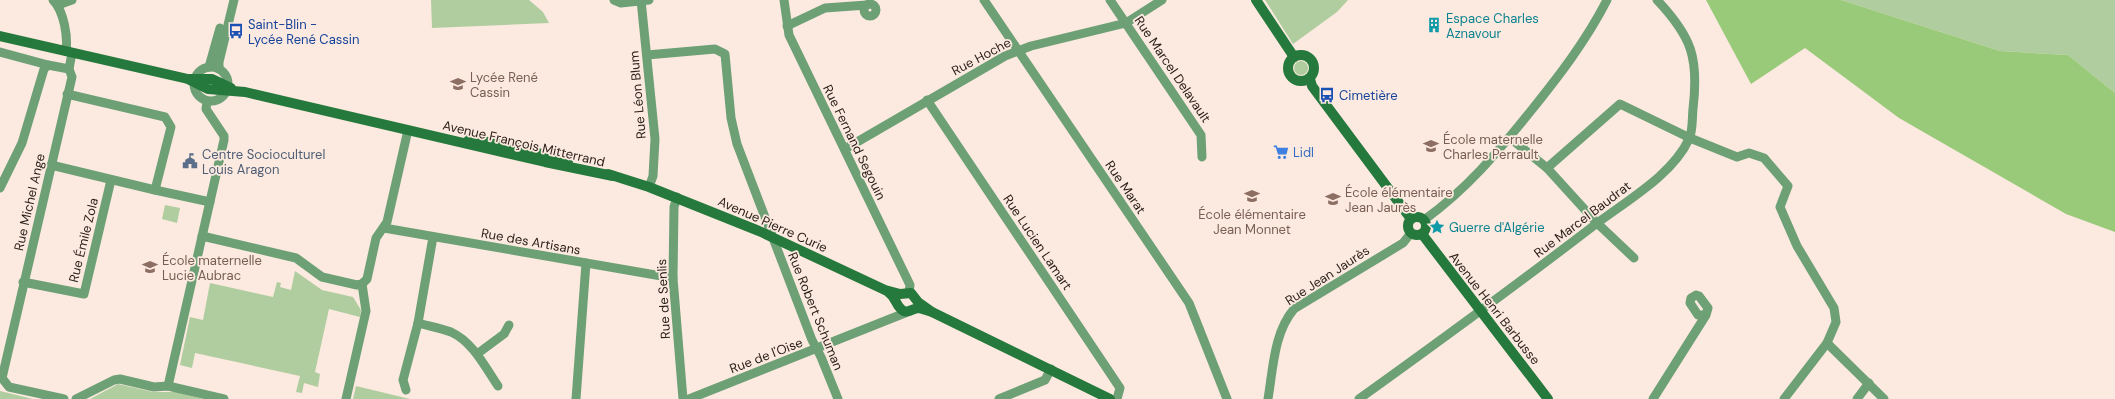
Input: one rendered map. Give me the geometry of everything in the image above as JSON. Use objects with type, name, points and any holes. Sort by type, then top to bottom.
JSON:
[{"type":"main road","points":[[1256,0],[1294,57]]},
{"type":"main road","points":[[0,36],[69,52]]},
{"type":"main road","name":"Avenue François Mitterrand","points":[[69,52],[192,80],[208,89],[230,89],[430,134],[545,162],[613,176],[649,187]]},
{"type":"main road","points":[[1305,55],[1312,60],[1314,71],[1310,79],[1297,81],[1290,76],[1289,64],[1294,57],[1305,55]]},
{"type":"main road","points":[[1310,79],[1317,92],[1411,219]]},
{"type":"main road","name":"Avenue Pierre Curie","points":[[649,187],[771,236],[907,302],[932,312],[1051,369],[1110,399]]},
{"type":"main road","points":[[1416,217],[1424,220],[1426,229],[1422,234],[1416,235],[1411,233],[1408,228],[1411,219],[1416,217]]},
{"type":"main road","name":"Avenue Henri Barbusse","points":[[1422,234],[1548,399]]},
{"type":"street","points":[[56,2],[72,0]]},
{"type":"street","points":[[209,67],[228,0]]},
{"type":"street","points":[[219,69],[219,62],[234,0]]},
{"type":"street","points":[[614,0],[621,3],[644,0]]},
{"type":"street","name":"Rue Léon Blum","points":[[644,0],[647,55],[655,139],[653,176],[649,187]]},
{"type":"street","name":"Rue Fernand Segouin","points":[[784,0],[786,26],[789,35],[910,285],[907,302]]},
{"type":"street","name":"Rue Marat","points":[[984,0],[1189,303],[1227,399]]},
{"type":"street","name":"Rue Marcel Delavault","points":[[1110,0],[1202,135],[1202,157]]},
{"type":"street","name":"Rue Hoche","points":[[845,149],[928,100],[1018,50],[1126,23],[1162,0]]},
{"type":"street","points":[[1424,220],[1474,180],[1510,138],[1567,67],[1592,30],[1607,0]]},
{"type":"street","points":[[1657,0],[1680,27],[1687,38],[1693,57],[1696,78],[1690,138]]},
{"type":"street","name":"Rue Michel Ange","points":[[56,2],[66,36],[69,52],[68,69],[72,78],[67,94],[2,378],[9,387],[64,399]]},
{"type":"street","points":[[786,26],[825,8],[867,5]]},
{"type":"street","name":"Rue Robert Schuman","points":[[647,55],[715,49],[725,54],[731,118],[737,144],[771,236],[838,399]]},
{"type":"street","points":[[0,52],[68,69]]},
{"type":"street","points":[[0,188],[22,143],[44,69],[48,65]]},
{"type":"street","points":[[209,67],[219,69],[225,75],[230,89],[220,99],[207,102],[197,94],[192,80],[200,70],[209,67]]},
{"type":"street","points":[[67,94],[165,117],[171,127],[155,190]]},
{"type":"street","name":"Rue Lucien Lamart","points":[[928,100],[1120,388],[1117,399]]},
{"type":"street","points":[[168,386],[224,140],[224,136],[206,109],[207,102]]},
{"type":"street","points":[[1547,168],[1620,104],[1690,138],[1737,157],[1749,153],[1764,158],[1788,186],[1780,207],[1797,246],[1834,308],[1836,322],[1827,343],[1784,399]]},
{"type":"street","points":[[202,236],[296,258],[322,277],[357,285],[362,284],[366,279],[376,238],[387,222],[408,130]]},
{"type":"street","points":[[1510,138],[1547,168],[1597,223],[1634,258]]},
{"type":"street","name":"Rue Marcel Baudrat","points":[[1359,399],[1481,312],[1665,172],[1690,138]]},
{"type":"street","points":[[51,165],[210,202]]},
{"type":"street","name":"Rue Émile Zola","points":[[24,282],[84,294],[112,180]]},
{"type":"street","name":"Rue de Senlis","points":[[677,197],[674,207],[673,278],[683,399]]},
{"type":"street","name":"Rue des Artisans","points":[[384,228],[673,278]]},
{"type":"street","name":"Rue Jean Jaurès","points":[[1268,399],[1280,335],[1286,318],[1294,309],[1403,243],[1411,233]]},
{"type":"street","points":[[406,390],[403,380],[404,374],[418,323],[433,237]]},
{"type":"street","points":[[576,399],[586,263]]},
{"type":"street","points":[[346,399],[366,311],[362,284]]},
{"type":"street","name":"Rue de l'Oise","points":[[689,399],[897,316],[907,302]]},
{"type":"street","points":[[1653,399],[1706,315]]},
{"type":"street","points":[[418,323],[452,333],[461,338],[476,354],[498,386]]},
{"type":"street","points":[[476,354],[504,334],[509,326]]},
{"type":"street","points":[[1827,343],[1884,399]]},
{"type":"street","points":[[999,399],[1045,380],[1051,369]]},
{"type":"street","points":[[76,399],[114,380],[120,379],[154,387],[168,386],[224,399]]},
{"type":"street","points":[[1857,399],[1869,383]]},
{"type":"green space","points":[[431,0],[529,0],[543,12],[549,23],[432,28]]},
{"type":"green space","points":[[1265,0],[1348,0],[1337,12],[1293,44]]},
{"type":"green space","points":[[1706,0],[1841,0],[2000,51],[2068,55],[2115,93],[2115,232],[2066,214],[1899,118],[1805,48],[1751,84]]},
{"type":"green space","points":[[1841,0],[2115,0],[2115,93],[2068,55],[2000,51]]},
{"type":"green space","points":[[1298,61],[1304,61],[1308,65],[1308,71],[1304,75],[1298,75],[1294,71],[1294,65]]},
{"type":"green space","points":[[165,205],[180,208],[177,223],[162,219]]},
{"type":"green space","points":[[295,271],[322,290],[353,297],[361,310],[360,317],[329,309],[315,372],[320,374],[318,387],[304,383],[302,393],[296,392],[300,376],[195,353],[192,368],[180,365],[190,317],[203,320],[210,283],[273,297],[277,282],[281,283],[280,287],[291,290]]},
{"type":"green space","points":[[118,384],[153,392],[176,392],[203,399],[90,399]]},
{"type":"green space","points":[[356,386],[410,399],[353,399]]},
{"type":"green space","points":[[0,391],[33,399],[0,399]]},
{"type":"place","name":"Espace Charles Aznavour","points":[[1434,25]]},
{"type":"place","name":"Saint-Blin - Lycée René Cassin","points":[[236,31]]},
{"type":"place","name":"Lycée René Cassin","points":[[458,84]]},
{"type":"place","name":"Cimetière","points":[[1327,95]]},
{"type":"place","name":"École maternelle Charles Perrault","points":[[1431,146]]},
{"type":"place","name":"Lidl","points":[[1281,152]]},
{"type":"place","name":"Centre Socioculturel Louis Aragon","points":[[190,161]]},
{"type":"place","name":"École élémentaire Jean Monnet","points":[[1252,196]]},
{"type":"place","name":"École élémentaire Jean Jaurès","points":[[1333,199]]},
{"type":"place","name":"Guerre d'Algérie","points":[[1437,227]]},
{"type":"place","name":"École maternelle Lucie Aubrac","points":[[150,267]]}]
